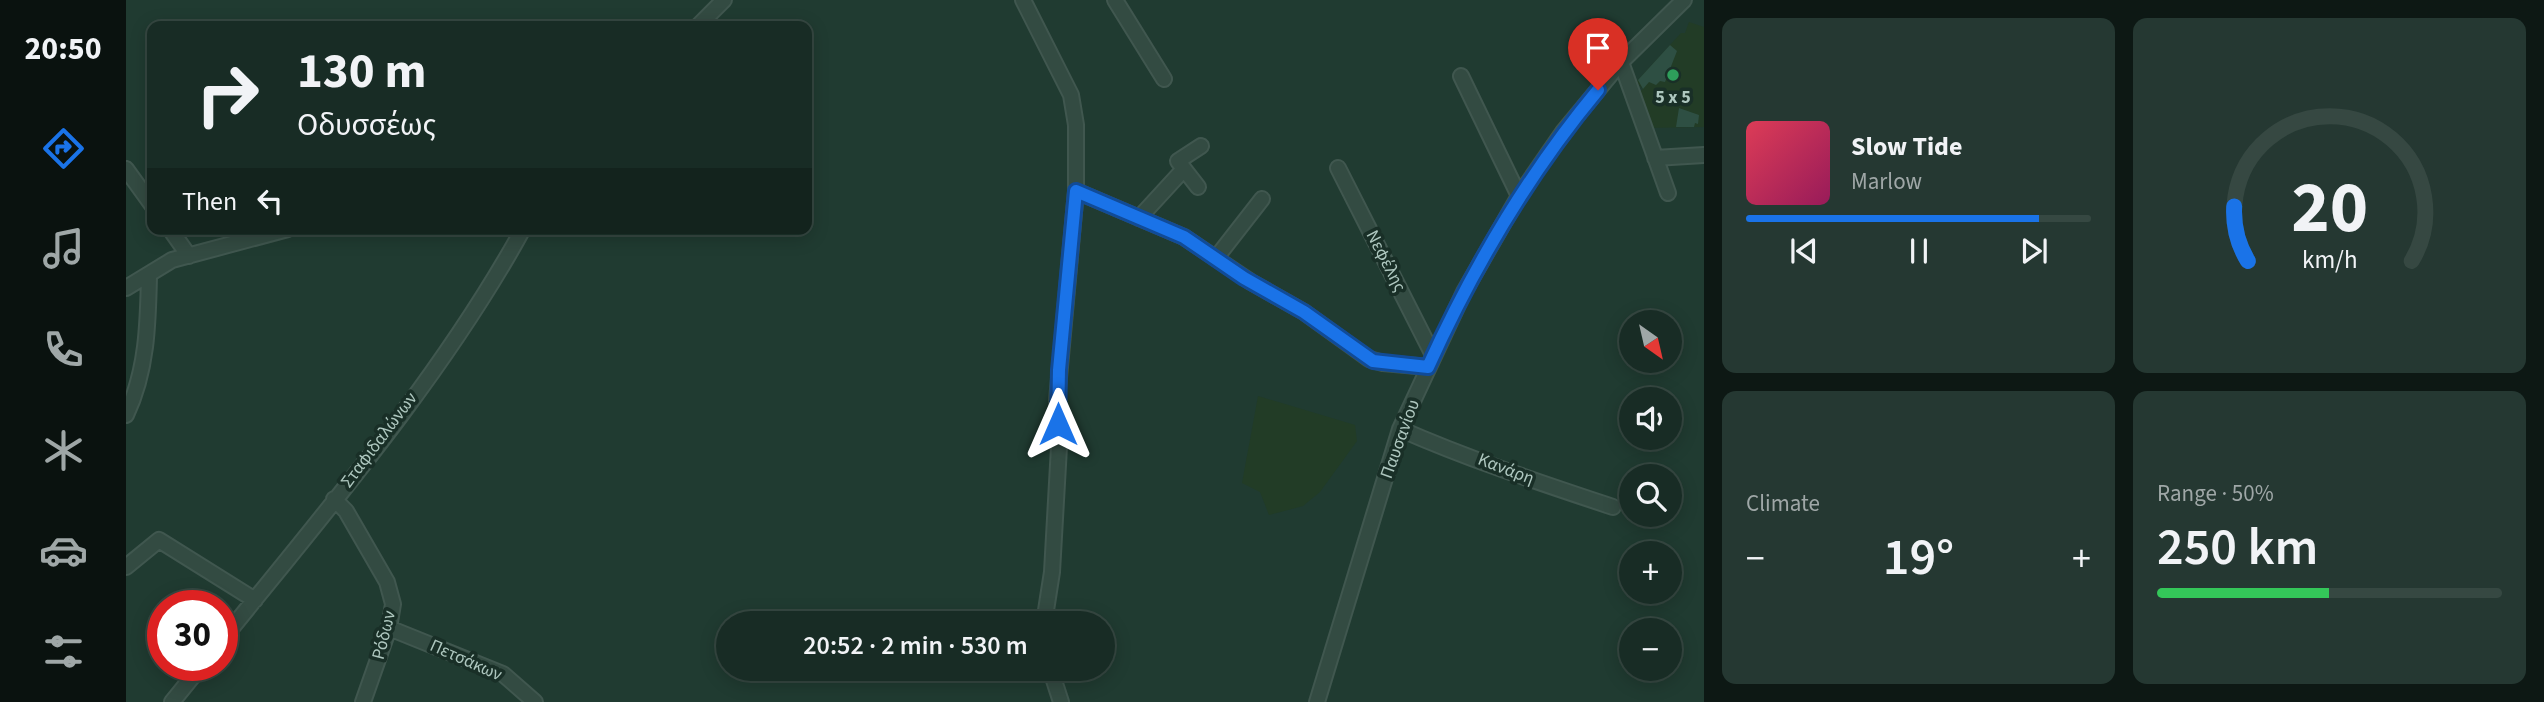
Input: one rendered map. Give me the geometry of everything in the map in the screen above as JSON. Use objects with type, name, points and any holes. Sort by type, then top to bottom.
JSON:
[{"type":"street","points":[[703,21],[724,0]]},
{"type":"street","points":[[1023,0],[1073,102],[1076,125],[1076,191],[1059,370],[1052,572],[1046,611]]},
{"type":"street","points":[[1115,0],[1164,79]]},
{"type":"street","name":"Παυσανίου","points":[[1317,702],[1400,429],[1464,292],[1519,196],[1563,132],[1621,62],[1684,0]]},
{"type":"street","points":[[1621,62],[1668,193]]},
{"type":"street","points":[[1461,76],[1519,196]]},
{"type":"street","points":[[1198,187],[1178,160],[1201,146]]},
{"type":"street","points":[[1655,158],[1704,155]]},
{"type":"street","name":"Νεφέλης","points":[[1338,168],[1430,361]]},
{"type":"street","points":[[126,169],[147,198]]},
{"type":"street","points":[[1139,218],[1184,169]]},
{"type":"street","points":[[1076,191],[1184,237],[1304,312],[1373,361],[1430,361]]},
{"type":"street","points":[[1216,258],[1262,199]]},
{"type":"street","points":[[174,235],[189,256]]},
{"type":"street","points":[[126,288],[161,266],[266,235]]},
{"type":"street","name":"Σταφιδαλώνων","points":[[238,621],[334,499],[452,341],[499,274],[520,235]]},
{"type":"street","points":[[126,415],[148,328],[149,276]]},
{"type":"street","name":"Κανάρη","points":[[1400,429],[1426,443],[1466,453],[1613,507]]},
{"type":"street","name":"Ρόδων","points":[[334,499],[346,511],[387,582],[393,604],[389,628],[363,702]]},
{"type":"street","points":[[126,566],[159,540],[255,600]]},
{"type":"street","name":"Πετσάκων","points":[[389,628],[503,674],[535,702]]},
{"type":"street","points":[[172,702],[189,681]]},
{"type":"street","points":[[1054,681],[1061,702]]},
{"type":"green space","name":"5 x 5","points":[[1689,22],[1704,27],[1704,127],[1647,128],[1635,96],[1643,89],[1636,82],[1681,33],[1685,33]]},
{"type":"green space","points":[[1258,396],[1355,425],[1357,441],[1320,492],[1303,506],[1269,515],[1260,492],[1242,483]]},
{"type":"building","points":[[1670,45],[1677,51],[1665,82],[1660,81],[1656,85],[1649,82],[1643,89],[1638,80]]},
{"type":"building","points":[[1679,108],[1699,115],[1698,124],[1695,123],[1694,127],[1676,127]]},
{"type":"place","name":"5 x 5","points":[[1673,75]]},
{"type":"route","points":[[1058,424],[1059,370],[1076,191],[1184,237],[1244,278],[1304,312],[1334,336],[1373,361],[1428,367],[1464,292],[1519,196],[1563,132],[1598,90]]}]
